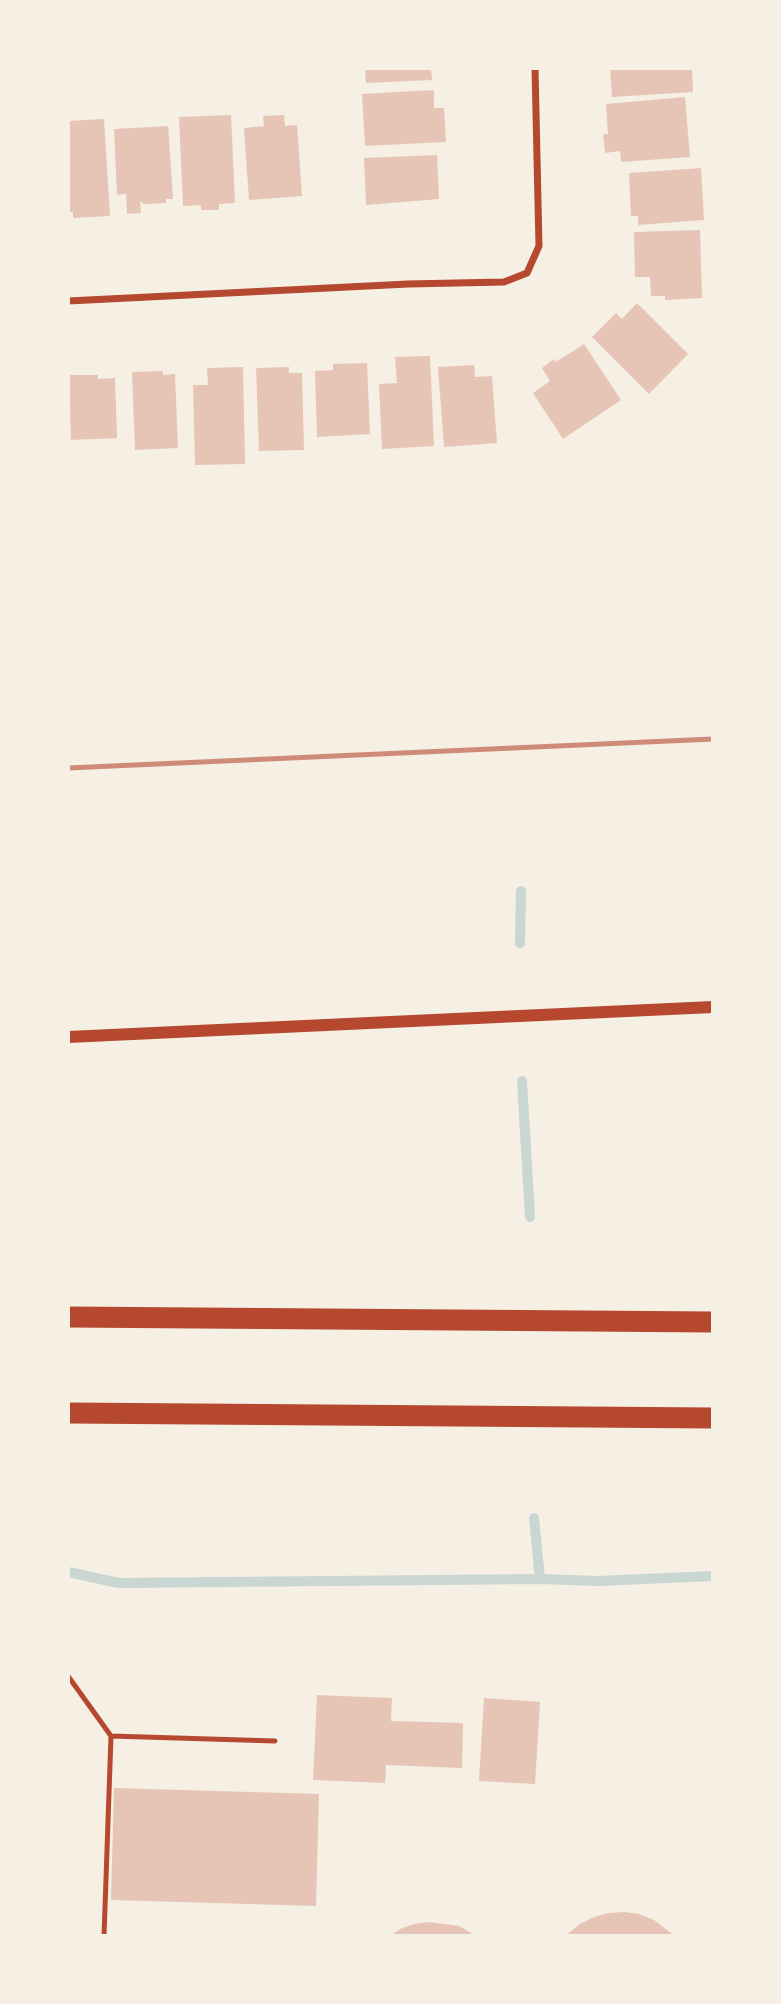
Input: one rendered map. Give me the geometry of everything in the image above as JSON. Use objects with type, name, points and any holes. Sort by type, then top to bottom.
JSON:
[{"type":"highway","points":[[68,1317],[713,1322]]},
{"type":"highway","points":[[68,1413],[713,1418]]},
{"type":"street","points":[[68,301],[408,284],[504,282],[527,273],[539,246],[535,68]]},
{"type":"street","points":[[68,1037],[713,1007]]},
{"type":"lane","points":[[68,1676],[111,1736],[104,1936]]},
{"type":"lane","points":[[111,1736],[275,1741]]},
{"type":"building","points":[[365,68],[431,68],[432,80],[366,83]]},
{"type":"building","points":[[610,68],[692,68],[693,92],[612,97]]},
{"type":"building","points":[[434,90],[434,108],[444,108],[446,142],[365,146],[362,94]]},
{"type":"building","points":[[685,97],[690,157],[621,162],[620,151],[605,153],[603,134],[608,134],[606,104]]},
{"type":"building","points":[[231,115],[235,203],[219,204],[219,210],[201,210],[201,205],[183,206],[179,117]]},
{"type":"building","points":[[284,115],[285,126],[297,125],[302,196],[249,200],[244,128],[264,126],[263,116]]},
{"type":"building","points":[[104,119],[110,216],[73,218],[73,212],[68,212],[68,121]]},
{"type":"building","points":[[168,126],[173,199],[166,199],[166,203],[144,204],[140,201],[141,213],[127,214],[126,194],[117,195],[114,129]]},
{"type":"building","points":[[437,155],[439,199],[366,205],[364,158]]},
{"type":"building","points":[[701,168],[704,220],[638,225],[638,216],[631,216],[629,173]]},
{"type":"building","points":[[700,230],[702,298],[665,300],[665,296],[651,296],[650,277],[635,277],[634,232]]},
{"type":"building","points":[[637,303],[688,354],[649,394],[592,337],[616,313],[622,319]]},
{"type":"building","points":[[584,344],[621,400],[563,439],[533,393],[550,381],[542,368]]},
{"type":"building","points":[[430,356],[434,446],[382,449],[379,384],[397,383],[395,357]]},
{"type":"building","points":[[367,363],[370,434],[317,437],[315,371],[333,370],[333,364]]},
{"type":"building","points":[[474,365],[475,377],[492,376],[497,443],[444,447],[438,367]]},
{"type":"building","points":[[243,367],[245,464],[195,465],[193,385],[208,385],[207,368]]},
{"type":"building","points":[[289,367],[289,373],[302,373],[304,450],[259,451],[256,368]]},
{"type":"building","points":[[163,371],[163,375],[175,374],[178,448],[135,450],[132,372]]},
{"type":"building","points":[[69,375],[98,375],[98,379],[115,378],[117,438],[71,440]]},
{"type":"building","points":[[317,1695],[392,1698],[391,1721],[463,1723],[462,1768],[386,1765],[385,1783],[313,1780]]},
{"type":"building","points":[[484,1698],[540,1702],[535,1784],[479,1781]]},
{"type":"building","points":[[114,1788],[319,1794],[316,1906],[111,1900]]},
{"type":"building","points":[[624,1912],[654,1920],[675,1936],[565,1936],[594,1917]]},
{"type":"building","points":[[429,1922],[459,1926],[476,1936],[390,1936],[400,1929]]},
{"type":"waterway","points":[[520,943],[521,891]]},
{"type":"waterway","points":[[522,1081],[530,1217]]},
{"type":"waterway","points":[[534,1518],[540,1579]]},
{"type":"waterway","points":[[68,1572],[119,1583],[540,1579],[598,1581],[713,1576]]},
{"type":"railway","points":[[68,768],[713,739]]}]
